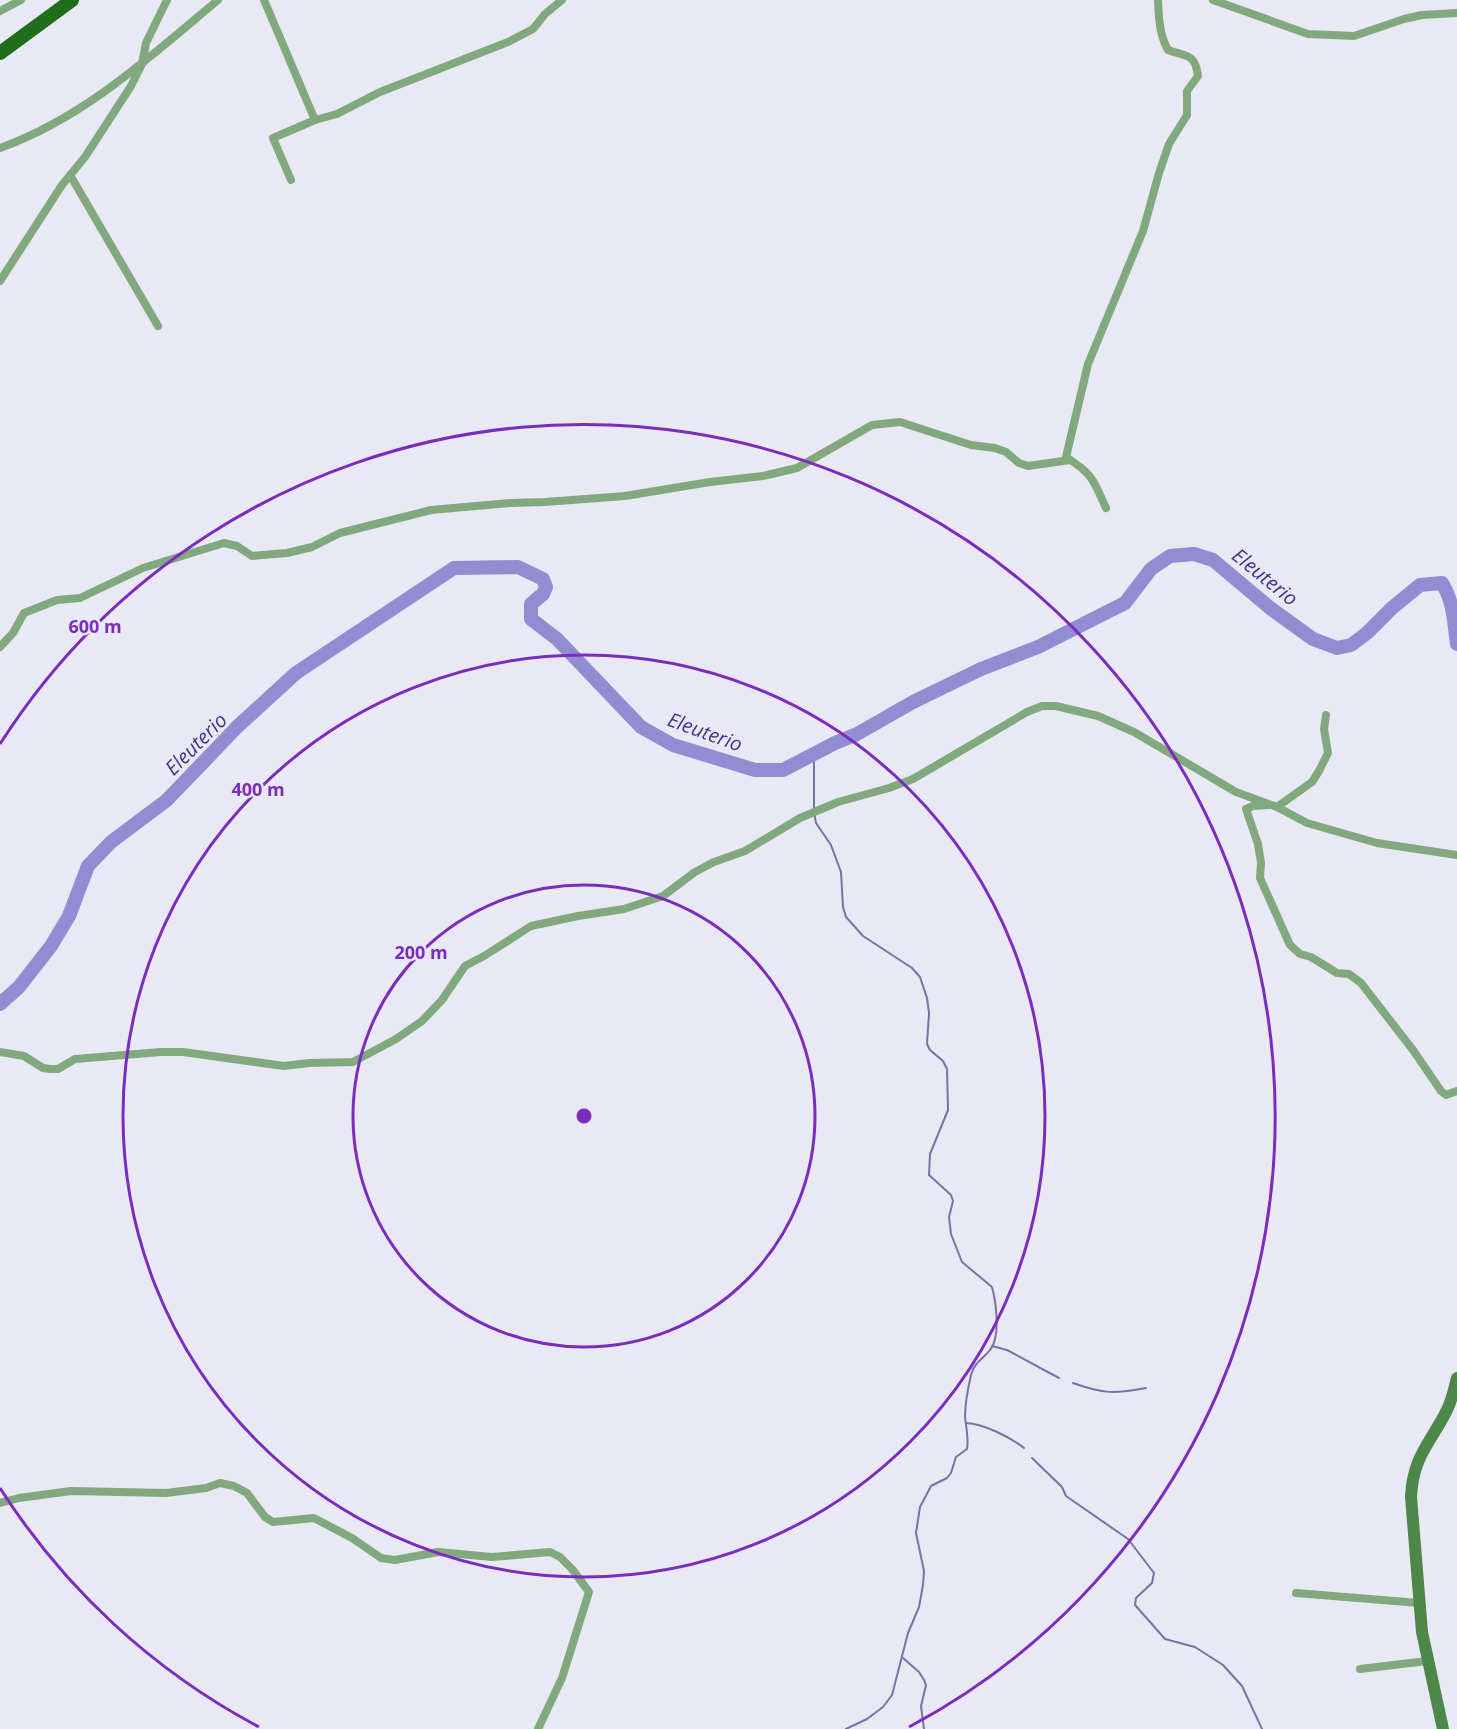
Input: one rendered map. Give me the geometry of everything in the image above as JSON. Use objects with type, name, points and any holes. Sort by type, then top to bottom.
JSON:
[{"type":"main road","points":[[0,53],[72,0]]},
{"type":"street","points":[[0,11],[21,0]]},
{"type":"street","points":[[0,281],[40,218],[85,157],[131,86],[142,64],[146,43],[166,0]]},
{"type":"street","points":[[0,148],[72,114],[142,64],[218,0]]},
{"type":"street","points":[[264,0],[315,120]]},
{"type":"street","points":[[291,180],[273,138],[315,120],[337,114],[380,92],[508,42],[533,29],[544,14],[562,0]]},
{"type":"street","points":[[1106,508],[1097,485],[1089,474],[1066,457],[1088,364],[1143,231],[1169,144],[1188,115],[1187,91],[1198,76],[1196,63],[1191,57],[1168,50],[1164,43],[1159,26],[1158,0]]},
{"type":"street","points":[[1213,0],[1308,34],[1354,36],[1404,19],[1422,15],[1457,13]]},
{"type":"street","points":[[70,175],[158,326]]},
{"type":"street","points":[[0,647],[13,633],[24,613],[57,600],[80,598],[143,568],[224,543],[237,546],[252,556],[287,553],[312,547],[340,533],[431,510],[625,496],[763,476],[797,468],[872,425],[900,422],[971,445],[995,448],[1028,466],[1070,460]]},
{"type":"street","points":[[0,1052],[24,1056],[50,1070],[58,1069],[75,1059],[161,1052],[183,1052],[284,1066],[353,1062],[396,1039],[422,1021],[442,1000],[465,966],[531,926],[624,909],[663,896],[695,872],[714,862],[745,851],[800,818],[838,802],[889,788],[913,778],[1027,712],[1042,706],[1056,706],[1098,716],[1134,732],[1236,792],[1274,806],[1307,823],[1377,843],[1457,855]]},
{"type":"street","points":[[1326,715],[1324,729],[1328,753],[1312,782],[1274,806],[1253,806],[1246,809],[1258,844],[1261,863],[1260,878],[1290,945],[1300,954],[1311,957],[1337,973],[1349,974],[1361,983],[1442,1091],[1446,1095],[1457,1091]]},
{"type":"street","points":[[1443,1729],[1427,1661],[1419,1603],[1410,1497],[1412,1478],[1418,1458],[1448,1409],[1457,1378]]},
{"type":"street","points":[[0,1503],[71,1491],[166,1492],[206,1488],[220,1483],[234,1486],[247,1493],[265,1517],[273,1522],[314,1518],[352,1538],[381,1558],[395,1560],[438,1552],[492,1557],[550,1552],[560,1557],[590,1592],[562,1678],[538,1729]]},
{"type":"street","points":[[1296,1593],[1419,1603]]},
{"type":"street","points":[[1360,1669],[1427,1661]]},
{"type":"waterway","name":"Eleuterio","points":[[0,1004],[19,987],[51,946],[69,916],[88,866],[111,842],[167,800],[237,727],[296,673],[454,568],[518,567],[543,579],[546,587],[543,594],[531,604],[531,619],[557,639],[641,727],[673,745],[755,770],[783,770],[857,734],[913,702],[981,669],[1038,647],[1125,603],[1151,569],[1170,556],[1194,554],[1213,560],[1270,608],[1313,639],[1337,648],[1351,645],[1367,633],[1420,585],[1442,583],[1451,605],[1457,644]]},
{"type":"waterway","points":[[814,754],[814,808]]},
{"type":"waterway","points":[[814,813],[816,823],[831,845],[841,872],[843,907],[846,917],[863,936],[912,968],[920,977],[929,1013],[927,1044],[930,1050],[943,1061],[947,1069],[948,1110],[930,1154],[929,1175],[951,1195],[953,1201],[949,1217],[951,1234],[962,1262],[992,1287],[997,1319],[996,1337],[993,1344],[976,1364],[971,1375],[965,1412],[967,1449],[956,1457],[947,1478],[931,1486],[920,1507],[916,1533],[924,1571],[923,1585],[919,1607],[908,1633],[892,1695],[883,1707],[867,1719],[846,1729]]},
{"type":"waterway","points":[[992,1346],[1007,1350],[1059,1378]]},
{"type":"waterway","points":[[1073,1383],[1109,1392],[1146,1388]]},
{"type":"waterway","points":[[966,1423],[996,1432],[1024,1448]]},
{"type":"waterway","points":[[1032,1458],[1062,1487],[1066,1496],[1128,1539],[1154,1573],[1152,1583],[1136,1598],[1135,1605],[1165,1639],[1195,1647],[1223,1665],[1242,1686],[1262,1729]]},
{"type":"waterway","points":[[903,1658],[919,1672],[926,1685],[921,1706],[924,1729]]}]
